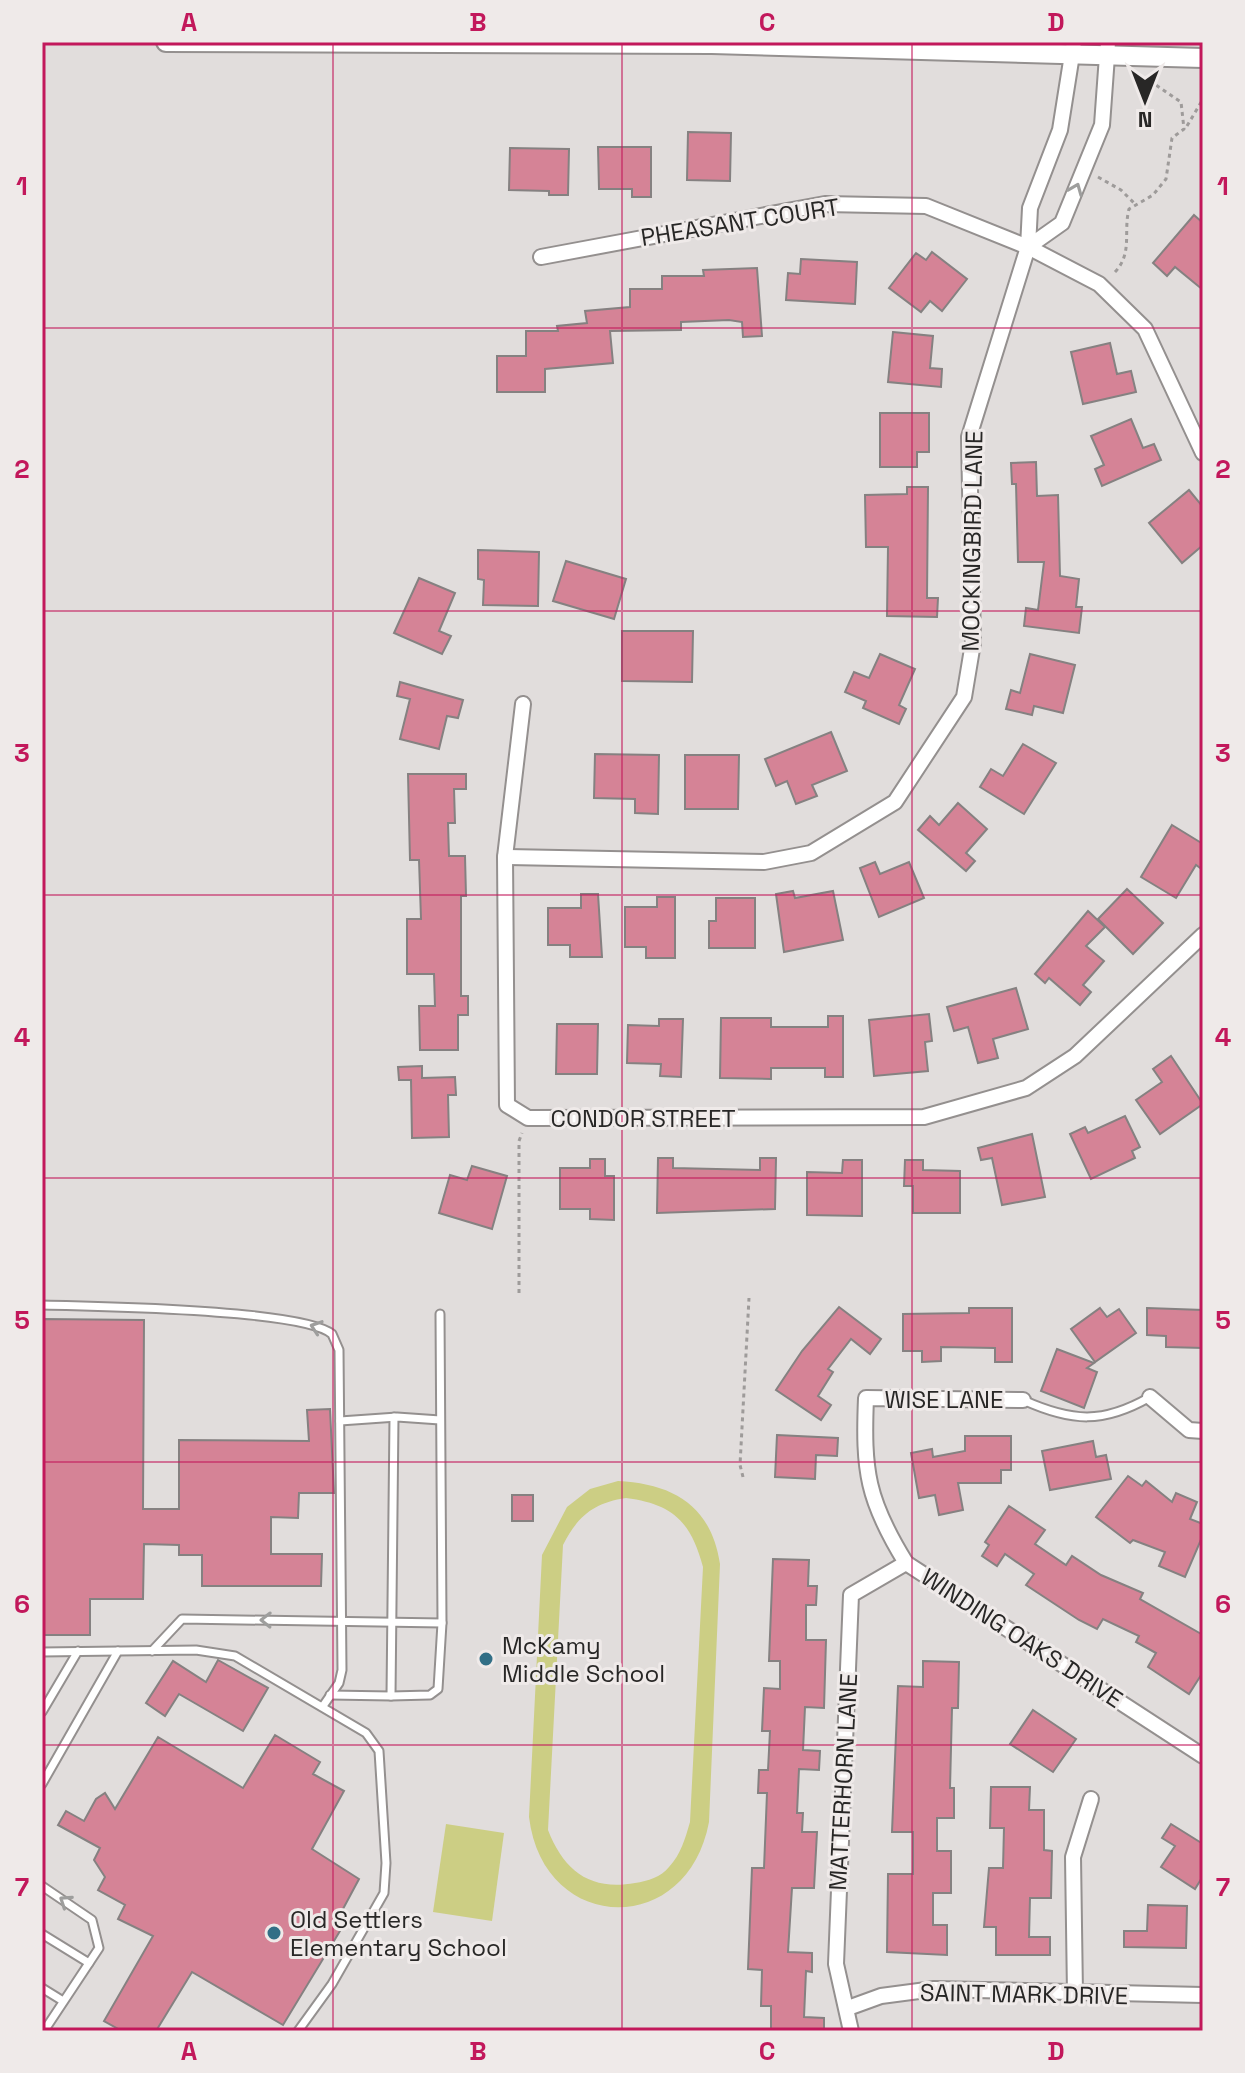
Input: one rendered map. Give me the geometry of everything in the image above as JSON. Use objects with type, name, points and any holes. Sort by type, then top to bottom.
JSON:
[{"type":"street","points":[[166,42],[712,43],[1108,49],[1203,58]]},
{"type":"street","name":"MOCKINGBIRD LANE","points":[[505,857],[764,862],[811,853],[895,802],[964,697],[973,643],[969,437],[1028,247],[1030,208],[1060,130],[1074,49]]},
{"type":"street","points":[[1028,247],[1062,223],[1102,125],[1108,49]]},
{"type":"street","name":"PHEASANT COURT","points":[[541,257],[825,204],[926,206],[1028,247],[1099,284],[1145,329],[1203,453]]},
{"type":"street","name":"CONDOR STREET","points":[[523,704],[505,857],[507,1105],[528,1118],[924,1117],[1026,1088],[1075,1056],[1203,935]]},
{"type":"street","points":[[1150,1397],[1189,1430],[1203,1431]]},
{"type":"street","name":"WISE LANE","points":[[866,1398],[1023,1400]]},
{"type":"street","name":"WINDING OAKS DRIVE","points":[[866,1398],[863,1454],[878,1518],[906,1563],[1203,1756]]},
{"type":"street","name":"MATTERHORN LANE","points":[[851,2031],[836,1964],[836,1936],[851,1595],[906,1563]]},
{"type":"street","points":[[1075,1994],[1073,1857],[1091,1799]]},
{"type":"street","name":"SAINT MARK DRIVE","points":[[848,2008],[881,1996],[934,1989],[1203,1995]]},
{"type":"lane","points":[[42,1305],[138,1306],[319,1325],[332,1334],[339,1350],[344,1621],[342,1670],[323,1706]]},
{"type":"lane","points":[[330,1695],[430,1695],[438,1689],[442,1623],[440,1314]]},
{"type":"lane","points":[[1023,1400],[1079,1418],[1104,1417],[1150,1397]]},
{"type":"lane","points":[[340,1421],[394,1417],[440,1420]]},
{"type":"lane","points":[[391,1696],[394,1417]]},
{"type":"lane","points":[[152,1651],[182,1619],[442,1623]]},
{"type":"lane","points":[[42,1652],[196,1650],[235,1656],[366,1733],[379,1751],[386,1863],[384,1893],[332,1984],[298,2031]]},
{"type":"lane","points":[[42,1712],[78,1651]]},
{"type":"lane","points":[[42,1784],[118,1651]]},
{"type":"lane","points":[[42,1886],[92,1920],[99,1948],[44,2031]]},
{"type":"lane","points":[[42,1934],[89,1963]]},
{"type":"lane","points":[[42,1988],[63,2001]]},
{"type":"path","points":[[1156,85],[1181,102],[1184,129]]},
{"type":"path","points":[[1115,272],[1124,263],[1127,217],[1135,204],[1160,188],[1166,179],[1172,138],[1184,129],[1203,99]]},
{"type":"path","points":[[1098,177],[1121,190],[1135,204]]},
{"type":"path","points":[[519,1293],[519,1141],[528,1118]]},
{"type":"path","points":[[743,1477],[740,1465],[749,1298]]},
{"type":"green space","points":[[618,1481],[672,1493],[698,1513],[708,1527],[720,1564],[709,1822],[696,1860],[674,1887],[646,1903],[616,1907],[586,1901],[560,1884],[540,1856],[529,1817],[542,1555],[567,1507],[590,1489]],"holes":[[[626,1498],[642,1501],[678,1518],[693,1538],[703,1567],[690,1822],[680,1852],[662,1873],[640,1882],[605,1884],[592,1881],[571,1867],[548,1830],[563,1545],[581,1519],[596,1507]]]},
{"type":"green space","points":[[446,1824],[504,1833],[492,1921],[433,1912]]},
{"type":"building","points":[[688,132],[731,133],[730,181],[687,180]]},
{"type":"building","points":[[598,147],[651,147],[651,197],[632,197],[632,189],[599,189]]},
{"type":"building","points":[[510,148],[569,149],[568,195],[509,190]]},
{"type":"building","points":[[1194,215],[1203,223],[1203,290],[1175,267],[1167,276],[1153,263]]},
{"type":"building","points":[[932,252],[967,279],[942,311],[930,301],[921,312],[889,288],[916,253],[926,260]]},
{"type":"building","points":[[801,259],[857,262],[855,304],[786,300],[788,273],[800,274]]},
{"type":"building","points":[[757,268],[762,336],[743,337],[742,322],[729,320],[681,322],[681,330],[610,331],[613,363],[545,369],[545,392],[497,392],[497,356],[526,356],[526,331],[558,331],[557,326],[587,323],[585,311],[630,307],[630,289],[662,289],[662,276],[704,276],[703,270]]},
{"type":"building","points":[[893,332],[933,336],[930,368],[942,369],[941,387],[888,382]]},
{"type":"building","points":[[1110,343],[1117,374],[1131,371],[1136,392],[1083,404],[1071,352]]},
{"type":"building","points":[[880,413],[929,413],[929,452],[917,452],[917,467],[880,467]]},
{"type":"building","points":[[1131,419],[1143,448],[1154,444],[1161,460],[1102,486],[1095,469],[1104,465],[1091,436]]},
{"type":"building","points":[[1036,462],[1037,496],[1058,495],[1060,576],[1079,579],[1076,607],[1082,607],[1079,633],[1024,626],[1026,608],[1038,610],[1044,562],[1018,562],[1016,484],[1012,484],[1011,463]]},
{"type":"building","points":[[907,487],[928,487],[927,598],[938,598],[937,617],[887,616],[888,547],[866,547],[865,495],[907,494]]},
{"type":"building","points":[[1189,490],[1203,507],[1203,545],[1182,563],[1149,523]]},
{"type":"building","points":[[478,550],[539,552],[538,606],[483,605],[484,580],[478,579]]},
{"type":"building","points":[[566,561],[626,579],[614,619],[553,601]]},
{"type":"building","points":[[419,578],[455,593],[439,631],[451,636],[442,654],[394,633]]},
{"type":"building","points":[[622,631],[693,631],[692,682],[622,681]]},
{"type":"building","points":[[880,654],[915,669],[899,705],[906,709],[899,724],[863,708],[866,701],[845,692],[854,672],[869,678]]},
{"type":"building","points":[[1030,654],[1075,665],[1063,713],[1034,706],[1032,715],[1006,709],[1011,690],[1020,693]]},
{"type":"building","points":[[400,682],[463,700],[458,718],[447,716],[439,749],[400,739],[410,699],[397,696]]},
{"type":"building","points":[[831,732],[847,771],[812,785],[817,796],[796,804],[787,781],[776,786],[765,759]]},
{"type":"building","points":[[1023,744],[1056,763],[1024,814],[980,787],[991,769],[1003,776]]},
{"type":"building","points":[[595,754],[659,755],[658,814],[635,813],[635,799],[594,798]]},
{"type":"building","points":[[685,755],[739,755],[738,809],[685,809]]},
{"type":"building","points":[[408,774],[466,774],[466,789],[454,789],[455,823],[448,823],[449,856],[465,856],[466,896],[461,896],[461,996],[468,996],[468,1015],[458,1015],[458,1050],[420,1050],[419,1006],[435,1006],[434,974],[407,974],[407,919],[421,919],[419,860],[410,860]]},
{"type":"building","points":[[958,803],[987,829],[966,853],[975,861],[966,871],[918,830],[930,816],[939,825]]},
{"type":"building","points":[[1172,825],[1203,844],[1203,870],[1196,865],[1176,898],[1141,877]]},
{"type":"building","points":[[875,862],[880,874],[909,862],[924,898],[879,917],[860,868]]},
{"type":"building","points":[[1127,889],[1163,923],[1133,954],[1098,919]]},
{"type":"building","points":[[793,891],[795,898],[833,891],[843,940],[784,952],[776,894]]},
{"type":"building","points":[[581,894],[598,894],[602,957],[570,957],[570,945],[548,945],[548,908],[581,908]]},
{"type":"building","points":[[657,897],[675,897],[675,958],[646,958],[646,947],[625,947],[625,907],[657,907]]},
{"type":"building","points":[[716,898],[755,898],[755,948],[709,948],[709,921],[716,921]]},
{"type":"building","points":[[1088,911],[1105,927],[1086,946],[1104,961],[1083,985],[1091,992],[1080,1005],[1049,978],[1045,983],[1035,974]]},
{"type":"building","points":[[1016,988],[1028,1029],[993,1039],[998,1058],[978,1063],[968,1027],[954,1031],[947,1007]]},
{"type":"building","points":[[929,1014],[932,1041],[925,1042],[928,1071],[874,1076],[869,1020]]},
{"type":"building","points":[[828,1016],[843,1016],[843,1077],[825,1077],[825,1068],[771,1068],[771,1079],[720,1078],[721,1018],[771,1018],[771,1027],[828,1027]]},
{"type":"building","points":[[659,1019],[683,1019],[681,1077],[660,1076],[661,1064],[627,1063],[628,1025],[659,1026]]},
{"type":"building","points":[[557,1024],[598,1024],[597,1074],[556,1074]]},
{"type":"building","points":[[1171,1056],[1203,1104],[1160,1134],[1136,1100],[1162,1082],[1153,1069]]},
{"type":"building","points":[[422,1066],[422,1078],[455,1077],[456,1095],[448,1095],[449,1137],[412,1138],[411,1080],[399,1080],[398,1067]]},
{"type":"building","points":[[1125,1116],[1140,1147],[1132,1151],[1135,1158],[1091,1179],[1070,1134],[1085,1127],[1088,1133]]},
{"type":"building","points":[[1032,1134],[1045,1197],[1002,1205],[992,1158],[981,1160],[978,1148]]},
{"type":"building","points":[[658,1158],[673,1158],[673,1168],[760,1170],[760,1158],[776,1158],[775,1209],[657,1213]]},
{"type":"building","points":[[590,1159],[605,1159],[605,1176],[614,1176],[614,1220],[590,1219],[590,1209],[560,1209],[560,1168],[590,1168]]},
{"type":"building","points":[[843,1160],[862,1160],[862,1216],[807,1215],[807,1172],[842,1173]]},
{"type":"building","points":[[905,1160],[923,1160],[923,1170],[960,1171],[960,1213],[913,1213],[913,1186],[904,1186]]},
{"type":"building","points":[[472,1166],[507,1176],[492,1229],[439,1213],[450,1175],[467,1180]]},
{"type":"building","points":[[839,1307],[881,1339],[870,1354],[851,1339],[828,1369],[833,1372],[818,1396],[831,1405],[821,1420],[776,1390],[802,1351]]},
{"type":"building","points":[[969,1308],[1012,1308],[1012,1362],[995,1362],[995,1348],[941,1347],[941,1361],[922,1362],[922,1351],[903,1351],[903,1314],[969,1313]]},
{"type":"building","points":[[1100,1308],[1107,1317],[1119,1309],[1136,1333],[1095,1362],[1071,1329]]},
{"type":"building","points":[[1147,1308],[1203,1310],[1203,1348],[1166,1347],[1166,1336],[1147,1335]]},
{"type":"building","points":[[42,1319],[144,1320],[143,1509],[179,1509],[179,1440],[309,1441],[307,1410],[330,1409],[334,1493],[299,1493],[298,1518],[271,1517],[271,1554],[322,1554],[321,1586],[202,1586],[202,1555],[179,1555],[179,1545],[144,1544],[143,1599],[90,1599],[90,1635],[42,1635]]},
{"type":"building","points":[[1057,1349],[1094,1363],[1087,1368],[1097,1372],[1084,1408],[1041,1391]]},
{"type":"building","points":[[777,1435],[838,1438],[837,1456],[816,1455],[815,1479],[775,1477]]},
{"type":"building","points":[[965,1436],[1011,1436],[1011,1470],[1001,1470],[1001,1483],[958,1483],[963,1510],[939,1515],[935,1495],[919,1498],[911,1453],[932,1449],[933,1457],[965,1451]]},
{"type":"building","points":[[1093,1441],[1096,1457],[1106,1455],[1111,1479],[1050,1490],[1042,1451]]},
{"type":"building","points":[[1128,1476],[1142,1486],[1146,1481],[1172,1502],[1176,1493],[1197,1502],[1190,1519],[1203,1524],[1203,1535],[1185,1577],[1159,1566],[1165,1552],[1133,1540],[1130,1543],[1096,1517]]},
{"type":"building","points":[[512,1495],[533,1495],[533,1521],[512,1521]]},
{"type":"building","points":[[1009,1506],[1045,1530],[1035,1544],[1066,1565],[1072,1556],[1101,1575],[1143,1593],[1140,1599],[1203,1635],[1203,1672],[1189,1694],[1148,1667],[1156,1653],[1136,1642],[1139,1636],[1103,1619],[1097,1629],[1079,1620],[1026,1585],[1034,1574],[1005,1554],[997,1566],[982,1556],[989,1545],[985,1542]]},
{"type":"building","points":[[773,1559],[809,1560],[808,1586],[817,1586],[816,1605],[806,1605],[806,1640],[826,1640],[824,1708],[805,1707],[803,1750],[820,1751],[819,1770],[799,1769],[797,1813],[803,1813],[802,1832],[817,1832],[814,1888],[792,1888],[788,1952],[812,1953],[812,1972],[806,1971],[804,2017],[824,2018],[824,2031],[771,2031],[771,2006],[761,2006],[762,1970],[748,1969],[752,1868],[764,1868],[767,1793],[758,1793],[759,1770],[768,1770],[770,1731],[762,1731],[764,1688],[780,1689],[780,1661],[769,1661]]},
{"type":"building","points":[[218,1660],[268,1688],[243,1731],[179,1694],[165,1716],[146,1703],[173,1661],[206,1682]]},
{"type":"building","points":[[923,1661],[959,1662],[958,1708],[952,1708],[950,1788],[954,1788],[954,1818],[937,1818],[937,1851],[951,1851],[951,1893],[933,1893],[933,1925],[947,1925],[947,1955],[887,1952],[888,1874],[913,1874],[913,1832],[892,1832],[898,1686],[923,1687]]},
{"type":"building","points":[[1033,1710],[1076,1739],[1053,1772],[1010,1744]]},
{"type":"building","points":[[275,1735],[320,1762],[313,1774],[344,1791],[312,1849],[359,1879],[336,1922],[340,1931],[283,2025],[192,1972],[156,2031],[122,2031],[104,2021],[153,1936],[118,1919],[125,1905],[98,1890],[105,1877],[94,1860],[100,1848],[58,1825],[66,1811],[84,1821],[96,1799],[105,1793],[115,1809],[158,1737],[243,1788]]},
{"type":"building","points":[[991,1787],[1030,1787],[1029,1810],[1044,1810],[1044,1850],[1052,1851],[1051,1898],[1030,1898],[1029,1937],[1050,1937],[1050,1955],[996,1955],[996,1927],[984,1927],[989,1868],[1003,1868],[1004,1828],[990,1828]]},
{"type":"building","points":[[1171,1824],[1203,1844],[1203,1876],[1195,1889],[1161,1867],[1175,1846],[1162,1838]]},
{"type":"building","points":[[1148,1905],[1187,1906],[1186,1948],[1124,1947],[1124,1931],[1147,1931]]},
{"type":"place","name":"McKamy Middle School","points":[[486,1659]]},
{"type":"place","name":"Old Settlers Elementary School","points":[[274,1933]]}]
